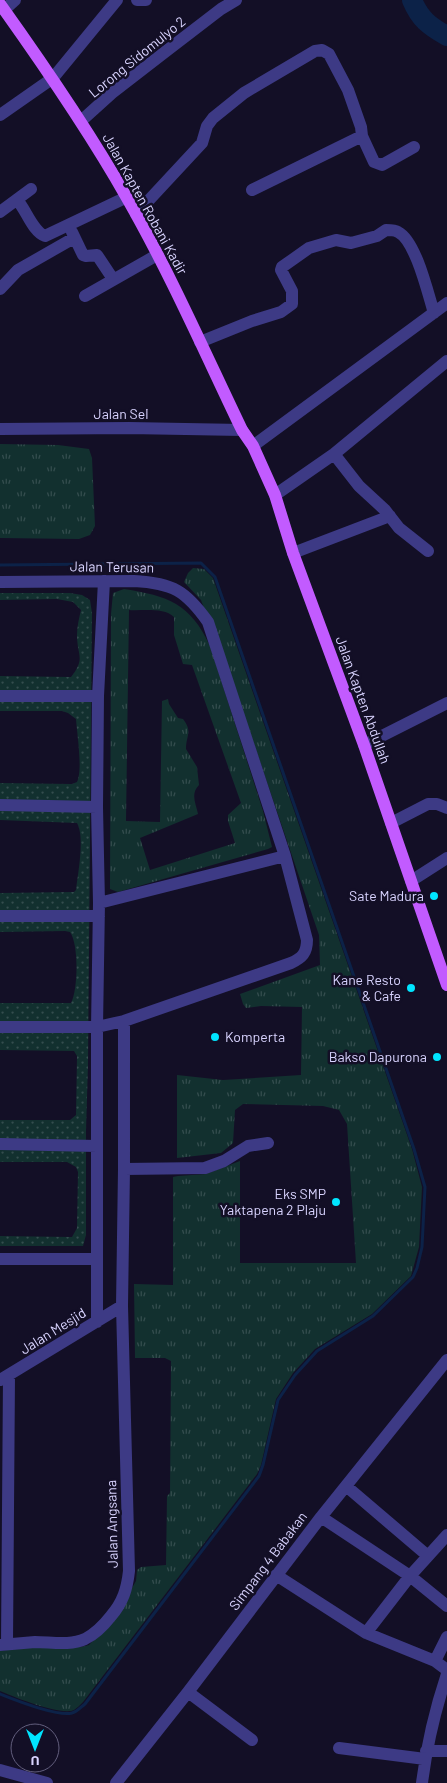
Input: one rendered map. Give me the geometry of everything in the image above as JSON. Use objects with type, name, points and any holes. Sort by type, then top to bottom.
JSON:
[{"type":"main road","name":"Jalan Kapten Robani Kadir","points":[[2,7],[82,120],[127,197],[157,254],[242,430]]},
{"type":"main road","name":"Jalan Kapten Abdullah","points":[[242,430],[253,446],[275,495],[293,553],[364,745],[410,881],[444,964],[447,985]]},
{"type":"street","points":[[2,7],[15,0]]},
{"type":"street","points":[[0,115],[52,78],[117,0]]},
{"type":"street","points":[[137,0],[146,0]]},
{"type":"street","name":"Lorong Sidomulyo 2","points":[[82,120],[164,52],[236,0]]},
{"type":"street","points":[[136,214],[202,144],[207,126],[213,118],[244,93],[315,51],[322,50],[329,54],[348,90],[371,158],[377,164],[382,164],[414,147]]},
{"type":"street","points":[[252,190],[362,136]]},
{"type":"street","points":[[0,212],[31,189]]},
{"type":"street","points":[[17,200],[24,207],[26,214],[43,236],[127,197]]},
{"type":"street","points":[[70,224],[74,238],[83,255],[96,255],[113,279]]},
{"type":"street","points":[[200,342],[252,321],[281,312],[292,304],[292,291],[281,270],[282,267],[309,248],[336,240],[351,243],[377,236],[386,230],[397,231],[406,239],[416,256],[434,313]]},
{"type":"street","points":[[47,235],[54,249]]},
{"type":"street","points":[[0,289],[18,270],[74,238]]},
{"type":"street","points":[[85,296],[157,254]]},
{"type":"street","points":[[253,446],[447,304]]},
{"type":"street","points":[[275,495],[334,454],[447,361]]},
{"type":"street","name":"Jalan Sel","points":[[0,429],[130,428],[242,430]]},
{"type":"street","points":[[334,454],[360,486],[406,535],[428,551]]},
{"type":"street","points":[[293,553],[390,516]]},
{"type":"street","points":[[97,1322],[98,696],[104,580]]},
{"type":"street","name":"Jalan Terusan","points":[[0,582],[104,580],[156,582],[175,589],[190,600],[208,622],[285,856]]},
{"type":"street","points":[[0,696],[98,696]]},
{"type":"street","points":[[364,745],[447,703]]},
{"type":"street","points":[[391,823],[428,804],[437,804],[447,808]]},
{"type":"street","points":[[0,805],[97,807]]},
{"type":"street","points":[[0,916],[99,910],[285,856],[307,940],[306,950],[302,957],[291,963],[124,1021],[96,1027],[0,1027]]},
{"type":"street","points":[[410,881],[447,858]]},
{"type":"street","name":"Jalan Angsana","points":[[3,1645],[68,1643],[84,1640],[108,1620],[117,1609],[125,1594],[129,1570],[122,1306],[124,1021]]},
{"type":"street","points":[[124,1169],[205,1168],[224,1161],[248,1146],[268,1143]]},
{"type":"street","points":[[0,1144],[97,1146]]},
{"type":"street","points":[[0,1258],[97,1259]]},
{"type":"street","name":"Jalan Mesjid","points":[[4,1378],[122,1306]]},
{"type":"street","name":"Simpang 4 Babakan","points":[[116,1783],[321,1517],[447,1360]]},
{"type":"street","points":[[3,1645],[4,1378]]},
{"type":"street","points":[[346,1486],[428,1556]]},
{"type":"street","points":[[321,1517],[410,1576],[447,1606]]},
{"type":"street","points":[[366,1633],[410,1576],[447,1535]]},
{"type":"street","points":[[276,1575],[366,1633],[435,1661],[447,1670]]},
{"type":"street","points":[[435,1661],[447,1637]]},
{"type":"street","points":[[422,1783],[434,1714],[447,1674]]},
{"type":"street","points":[[188,1692],[252,1740]]},
{"type":"street","points":[[339,1748],[426,1755],[447,1751]]},
{"type":"street","points":[[0,1770],[47,1783]]},
{"type":"green space","points":[[0,444],[58,445],[89,449],[92,458],[95,526],[90,535],[79,539],[0,538]]},
{"type":"green space","points":[[193,568],[204,569],[213,578],[412,1149],[422,1187],[419,1247],[411,1276],[372,1314],[315,1349],[293,1373],[276,1399],[261,1465],[257,1474],[83,1702],[74,1710],[59,1710],[37,1705],[0,1691],[0,1651],[29,1647],[81,1647],[89,1645],[117,1614],[136,1581],[137,1570],[141,1567],[166,1565],[167,1496],[170,1493],[171,1361],[165,1358],[135,1358],[134,1284],[173,1285],[173,1177],[206,1174],[240,1161],[240,1263],[356,1263],[347,1124],[339,1110],[323,1106],[243,1104],[235,1110],[233,1143],[221,1153],[177,1158],[177,1075],[223,1080],[301,1075],[302,1007],[261,1006],[246,1008],[240,994],[320,965],[319,935],[253,741],[201,600],[184,582],[188,573]]},
{"type":"green space","points":[[124,589],[165,599],[186,611],[202,631],[210,646],[263,811],[272,847],[118,892],[110,889],[111,614],[113,593]],"holes":[[[129,610],[153,610],[165,612],[174,617],[174,635],[183,664],[192,665],[241,803],[228,815],[235,843],[150,870],[140,838],[198,814],[194,795],[199,785],[197,767],[186,749],[188,727],[183,719],[178,718],[168,699],[162,701],[160,822],[126,821]]]},
{"type":"green space","points":[[0,593],[70,593],[82,595],[90,600],[92,613],[86,1235],[83,1246],[0,1246],[0,1236],[72,1237],[77,1228],[78,1172],[76,1167],[67,1162],[0,1162],[0,1120],[70,1120],[76,1115],[77,1056],[74,1051],[0,1050],[0,1003],[71,1003],[76,978],[76,956],[73,938],[70,932],[65,931],[0,932],[0,893],[74,892],[76,890],[80,855],[79,829],[77,823],[0,820],[0,783],[72,784],[77,782],[80,761],[76,719],[62,711],[0,711],[0,676],[71,677],[76,671],[80,657],[77,632],[81,610],[73,602],[57,599],[0,600]]},
{"type":"waterway","points":[[412,0],[418,12],[426,21],[447,36]]},
{"type":"waterway","points":[[0,565],[201,563],[215,577],[414,1149],[425,1187],[422,1247],[413,1277],[373,1316],[317,1351],[295,1375],[278,1400],[259,1476],[85,1704],[77,1711],[65,1714],[36,1707],[0,1694]]},
{"type":"place","name":"Sate Madura","points":[[434,896]]},
{"type":"place","name":"Kane Resto & Cafe","points":[[411,988]]},
{"type":"place","name":"Komperta","points":[[215,1037]]},
{"type":"place","name":"Bakso Dapurona","points":[[437,1057]]},
{"type":"place","name":"Eks SMP Yaktapena 2 Plaju","points":[[336,1202]]}]
